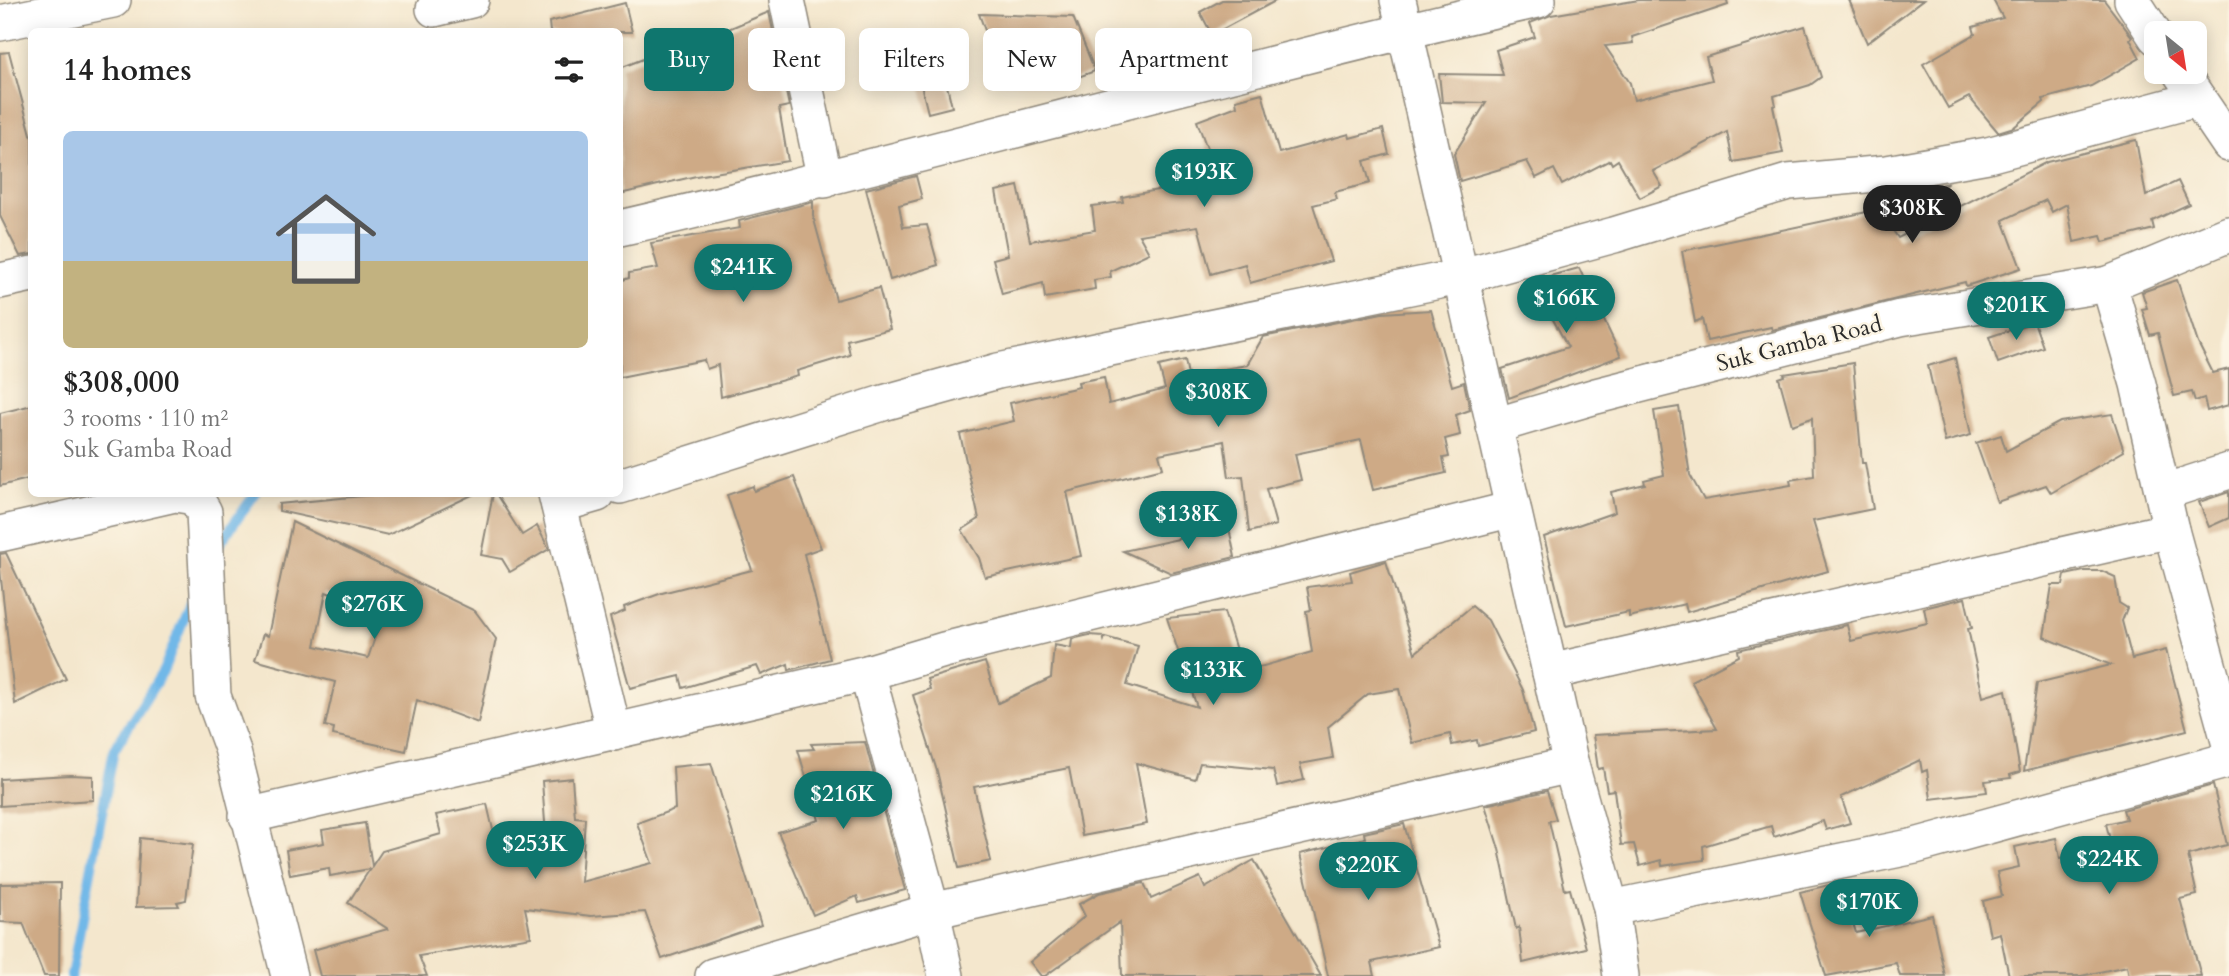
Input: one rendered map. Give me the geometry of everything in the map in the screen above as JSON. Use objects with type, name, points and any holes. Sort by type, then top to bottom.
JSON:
[{"type":"street","points":[[0,23],[113,0]]},
{"type":"street","points":[[435,13],[471,0]]},
{"type":"street","points":[[787,0],[825,180]]},
{"type":"street","points":[[623,227],[825,180],[1401,15],[1538,0]]},
{"type":"street","points":[[2132,0],[2146,21]]},
{"type":"street","points":[[1401,15],[1571,765],[1611,908],[1621,976]]},
{"type":"street","points":[[623,485],[883,403],[998,371],[1459,277],[1614,235],[1788,181],[1887,173],[1988,156],[2188,85],[2229,144]]},
{"type":"street","name":"Suk Gamba Road","points":[[1494,426],[1609,392],[1900,318],[2109,284],[2229,234]]},
{"type":"street","points":[[0,281],[28,275]]},
{"type":"street","points":[[2109,284],[2138,384],[2171,530],[2229,741]]},
{"type":"street","points":[[2164,492],[2229,471]]},
{"type":"street","points":[[0,534],[162,497]]},
{"type":"street","points":[[195,497],[204,512],[213,696],[232,748],[289,976]]},
{"type":"street","points":[[557,499],[614,733]]},
{"type":"street","points":[[247,816],[867,673],[944,650],[1513,509]]},
{"type":"street","points":[[1550,672],[2171,530]]},
{"type":"street","points":[[867,673],[932,911],[946,976]]},
{"type":"street","points":[[1611,908],[1915,846],[2229,760]]},
{"type":"street","points":[[713,976],[932,911],[1571,765]]},
{"type":"building","points":[[1222,0],[1277,0],[1225,28],[1208,28],[1200,12]]},
{"type":"building","points":[[1639,0],[1727,0],[1728,5],[1632,37],[1633,43],[1605,46],[1630,83],[1634,100],[1712,80],[1706,57],[1805,26],[1821,77],[1810,85],[1774,96],[1776,105],[1773,106],[1783,153],[1733,162],[1727,132],[1653,171],[1662,186],[1640,198],[1618,160],[1612,164],[1610,160],[1562,185],[1554,169],[1536,178],[1527,161],[1460,181],[1454,154],[1486,103],[1442,102],[1439,74],[1503,75],[1496,50],[1535,37],[1530,23],[1551,15]]},
{"type":"building","points":[[1849,0],[1923,0],[1867,43]]},
{"type":"building","points":[[1993,0],[2104,0],[2132,37],[2130,39],[2140,58],[2091,86],[2043,99],[2044,102],[2014,127],[1998,132],[1969,97],[1948,108],[1923,64],[1975,34],[1973,27],[2003,18]]},
{"type":"building","points":[[625,3],[632,32],[623,32],[623,28],[550,28],[549,22]]},
{"type":"building","points":[[769,12],[772,28],[748,28],[748,91],[786,91],[789,106],[779,108],[788,161],[696,176],[623,193],[623,67],[644,59],[644,91],[734,91],[734,28],[731,28]]},
{"type":"building","points":[[979,14],[1073,17],[1077,28],[984,28]]},
{"type":"building","points":[[1081,37],[1095,71],[1081,76]]},
{"type":"building","points":[[9,52],[28,123],[28,255],[20,256],[0,216],[0,53]]},
{"type":"building","points":[[922,91],[948,91],[952,107],[928,113]]},
{"type":"building","points":[[1262,93],[1279,153],[1349,134],[1350,138],[1383,129],[1389,154],[1364,161],[1370,183],[1335,192],[1337,199],[1313,205],[1331,261],[1250,283],[1245,264],[1211,274],[1198,226],[1139,235],[1149,253],[1110,271],[1111,277],[1094,280],[1095,289],[1045,298],[1043,283],[1002,294],[993,259],[1008,255],[996,191],[1018,186],[1030,241],[1095,230],[1092,206],[1123,202],[1122,197],[1218,178],[1197,121],[1237,106],[1236,100]]},
{"type":"building","points":[[2136,140],[2146,196],[2178,181],[2189,204],[2152,221],[2154,229],[2103,242],[2101,236],[2074,242],[2067,204],[2052,212],[2046,200],[2003,220],[2021,268],[1966,286],[1965,282],[1772,330],[1771,327],[1707,341],[1702,319],[1695,322],[1682,251],[1881,209],[1880,198],[1948,183],[1892,229],[1898,238],[2047,162]]},
{"type":"building","points":[[916,176],[922,199],[899,205],[903,227],[927,225],[938,265],[890,280],[866,189]]},
{"type":"building","points":[[813,202],[813,216],[836,300],[879,288],[890,329],[847,340],[850,355],[797,371],[798,376],[721,397],[718,365],[707,369],[704,360],[623,376],[623,280],[629,278],[629,273],[658,268],[651,243],[740,228],[739,221]]},
{"type":"building","points":[[1579,268],[1621,356],[1509,398],[1502,369],[1568,347],[1532,281]]},
{"type":"building","points":[[2177,280],[2198,343],[2213,373],[2229,369],[2229,405],[2207,411],[2204,398],[2195,401],[2192,392],[2174,396],[2158,333],[2150,335],[2142,309],[2147,308],[2142,292]]},
{"type":"building","points":[[1431,310],[1452,386],[1464,382],[1470,410],[1456,415],[1460,435],[1445,439],[1449,457],[1443,458],[1446,473],[1373,490],[1361,440],[1295,454],[1301,480],[1266,489],[1276,525],[1249,532],[1243,476],[1229,477],[1224,441],[1159,454],[1163,468],[1067,492],[1081,556],[985,577],[979,558],[962,530],[979,519],[960,434],[1014,421],[1010,403],[1079,387],[1078,382],[1104,377],[1109,404],[1165,389],[1159,366],[1185,360],[1188,375],[1247,365],[1263,337],[1382,313]]},
{"type":"building","points":[[2034,322],[2043,347],[1998,363],[1989,337]]},
{"type":"building","points":[[1955,358],[1971,435],[1945,442],[1928,366]]},
{"type":"building","points":[[1853,363],[1862,463],[1865,463],[1873,509],[1813,521],[1828,571],[1687,612],[1685,604],[1629,617],[1629,612],[1566,626],[1544,537],[1615,512],[1611,492],[1645,484],[1644,480],[1664,475],[1654,411],[1679,407],[1690,475],[1704,500],[1791,485],[1790,480],[1814,476],[1812,418],[1792,425],[1779,378],[1785,376],[1784,374]]},
{"type":"building","points":[[28,406],[28,479],[0,486],[0,413]]},
{"type":"building","points":[[2112,414],[2124,451],[2051,493],[2046,485],[1997,502],[1976,443],[2001,435],[2006,451],[2060,422]]},
{"type":"building","points":[[794,477],[821,548],[804,554],[830,659],[789,670],[788,664],[761,675],[757,666],[683,688],[680,676],[630,688],[610,617],[625,611],[624,607],[662,593],[752,570],[727,495],[753,486],[754,491]]},
{"type":"building","points":[[2229,492],[2229,518],[2209,527],[2199,502]]},
{"type":"building","points":[[352,497],[468,497],[388,535],[279,511],[279,504]]},
{"type":"building","points":[[492,497],[498,497],[522,535],[537,526],[549,549],[510,572],[502,559],[481,555]]},
{"type":"building","points":[[292,522],[475,611],[496,639],[478,723],[417,700],[406,751],[333,735],[334,728],[325,726],[335,682],[255,660],[263,634],[268,636]],"holes":[[[326,592],[383,614],[368,658],[315,646]]]},
{"type":"building","points":[[1229,528],[1235,557],[1171,573],[1123,551]]},
{"type":"building","points":[[6,553],[66,679],[15,704],[0,570],[0,554]]},
{"type":"building","points":[[1386,561],[1415,653],[1472,606],[1488,620],[1523,690],[1534,732],[1478,746],[1477,740],[1452,745],[1450,734],[1412,743],[1399,689],[1368,694],[1328,727],[1333,758],[1300,764],[1304,780],[1277,786],[1273,770],[1200,763],[1195,779],[1136,763],[1147,824],[1082,836],[1069,768],[974,787],[991,861],[959,868],[937,771],[913,695],[930,689],[927,679],[985,662],[998,703],[1051,678],[1054,645],[1071,648],[1072,639],[1089,635],[1103,636],[1104,640],[1105,637],[1138,646],[1127,685],[1197,707],[1167,618],[1224,612],[1243,672],[1312,652],[1306,611],[1311,610],[1307,587],[1352,581],[1350,572]]},
{"type":"building","points":[[2102,571],[2115,577],[2119,603],[2127,608],[2122,621],[2132,659],[2166,650],[2187,730],[2024,771],[2037,683],[2111,665],[2044,637],[2052,585],[2063,585],[2065,575]]},
{"type":"building","points":[[1965,598],[1972,628],[1968,629],[1983,697],[2006,690],[2020,772],[2010,775],[2011,778],[1985,781],[1987,792],[1931,799],[1927,770],[1922,772],[1920,760],[1841,797],[1850,823],[1826,830],[1823,821],[1774,837],[1771,826],[1703,846],[1704,860],[1662,866],[1661,860],[1640,866],[1634,844],[1621,845],[1614,790],[1607,791],[1603,768],[1598,769],[1593,735],[1717,729],[1691,681],[1739,656],[1738,650],[1847,625],[1851,641],[1927,623],[1924,608]]},
{"type":"building","points":[[865,742],[876,783],[877,803],[881,802],[905,890],[859,903],[857,896],[813,915],[778,832],[819,820],[798,750],[814,749],[811,744]]},
{"type":"building","points":[[711,763],[761,925],[662,959],[645,912],[591,916],[525,908],[531,937],[419,956],[427,976],[320,976],[313,950],[388,929],[348,903],[370,869],[330,876],[329,868],[290,875],[286,850],[324,843],[322,830],[365,823],[372,866],[382,851],[441,834],[436,815],[487,804],[497,847],[547,850],[542,781],[572,778],[575,817],[585,818],[581,882],[652,863],[637,823],[675,809],[673,767]]},
{"type":"building","points":[[93,776],[93,800],[0,806],[0,779]]},
{"type":"building","points":[[2213,785],[2227,845],[2188,855],[2197,895],[2180,899],[2201,976],[2129,976],[2127,966],[2081,976],[2009,976],[2000,933],[1990,936],[1983,901],[2002,896],[1997,872],[2019,867],[2015,847],[2056,838],[2060,858],[2112,847],[2106,824],[2126,819],[2123,810]]},
{"type":"building","points":[[1547,791],[1556,819],[1549,821],[1565,890],[1570,889],[1586,948],[1523,963],[1519,927],[1516,929],[1499,849],[1485,805]]},
{"type":"building","points":[[1404,824],[1439,947],[1372,962],[1375,976],[1328,976],[1300,854],[1365,838],[1364,833]]},
{"type":"building","points":[[140,838],[193,844],[186,900],[177,902],[179,906],[136,907]]},
{"type":"building","points":[[1254,860],[1321,976],[1122,976],[1120,922],[1045,976],[1041,976],[1030,962],[1085,916],[1079,904],[1099,893],[1144,883],[1151,899],[1200,877],[1205,888]]},
{"type":"building","points":[[1841,882],[1856,933],[1932,915],[1945,976],[1900,976],[1896,963],[1826,976],[1800,892]]},
{"type":"building","points":[[60,883],[59,976],[44,976],[23,923],[0,922],[0,884]]},
{"type":"waterway","points":[[217,547],[253,497]]},
{"type":"waterway","points":[[71,976],[114,750],[163,671],[196,589]]}]
